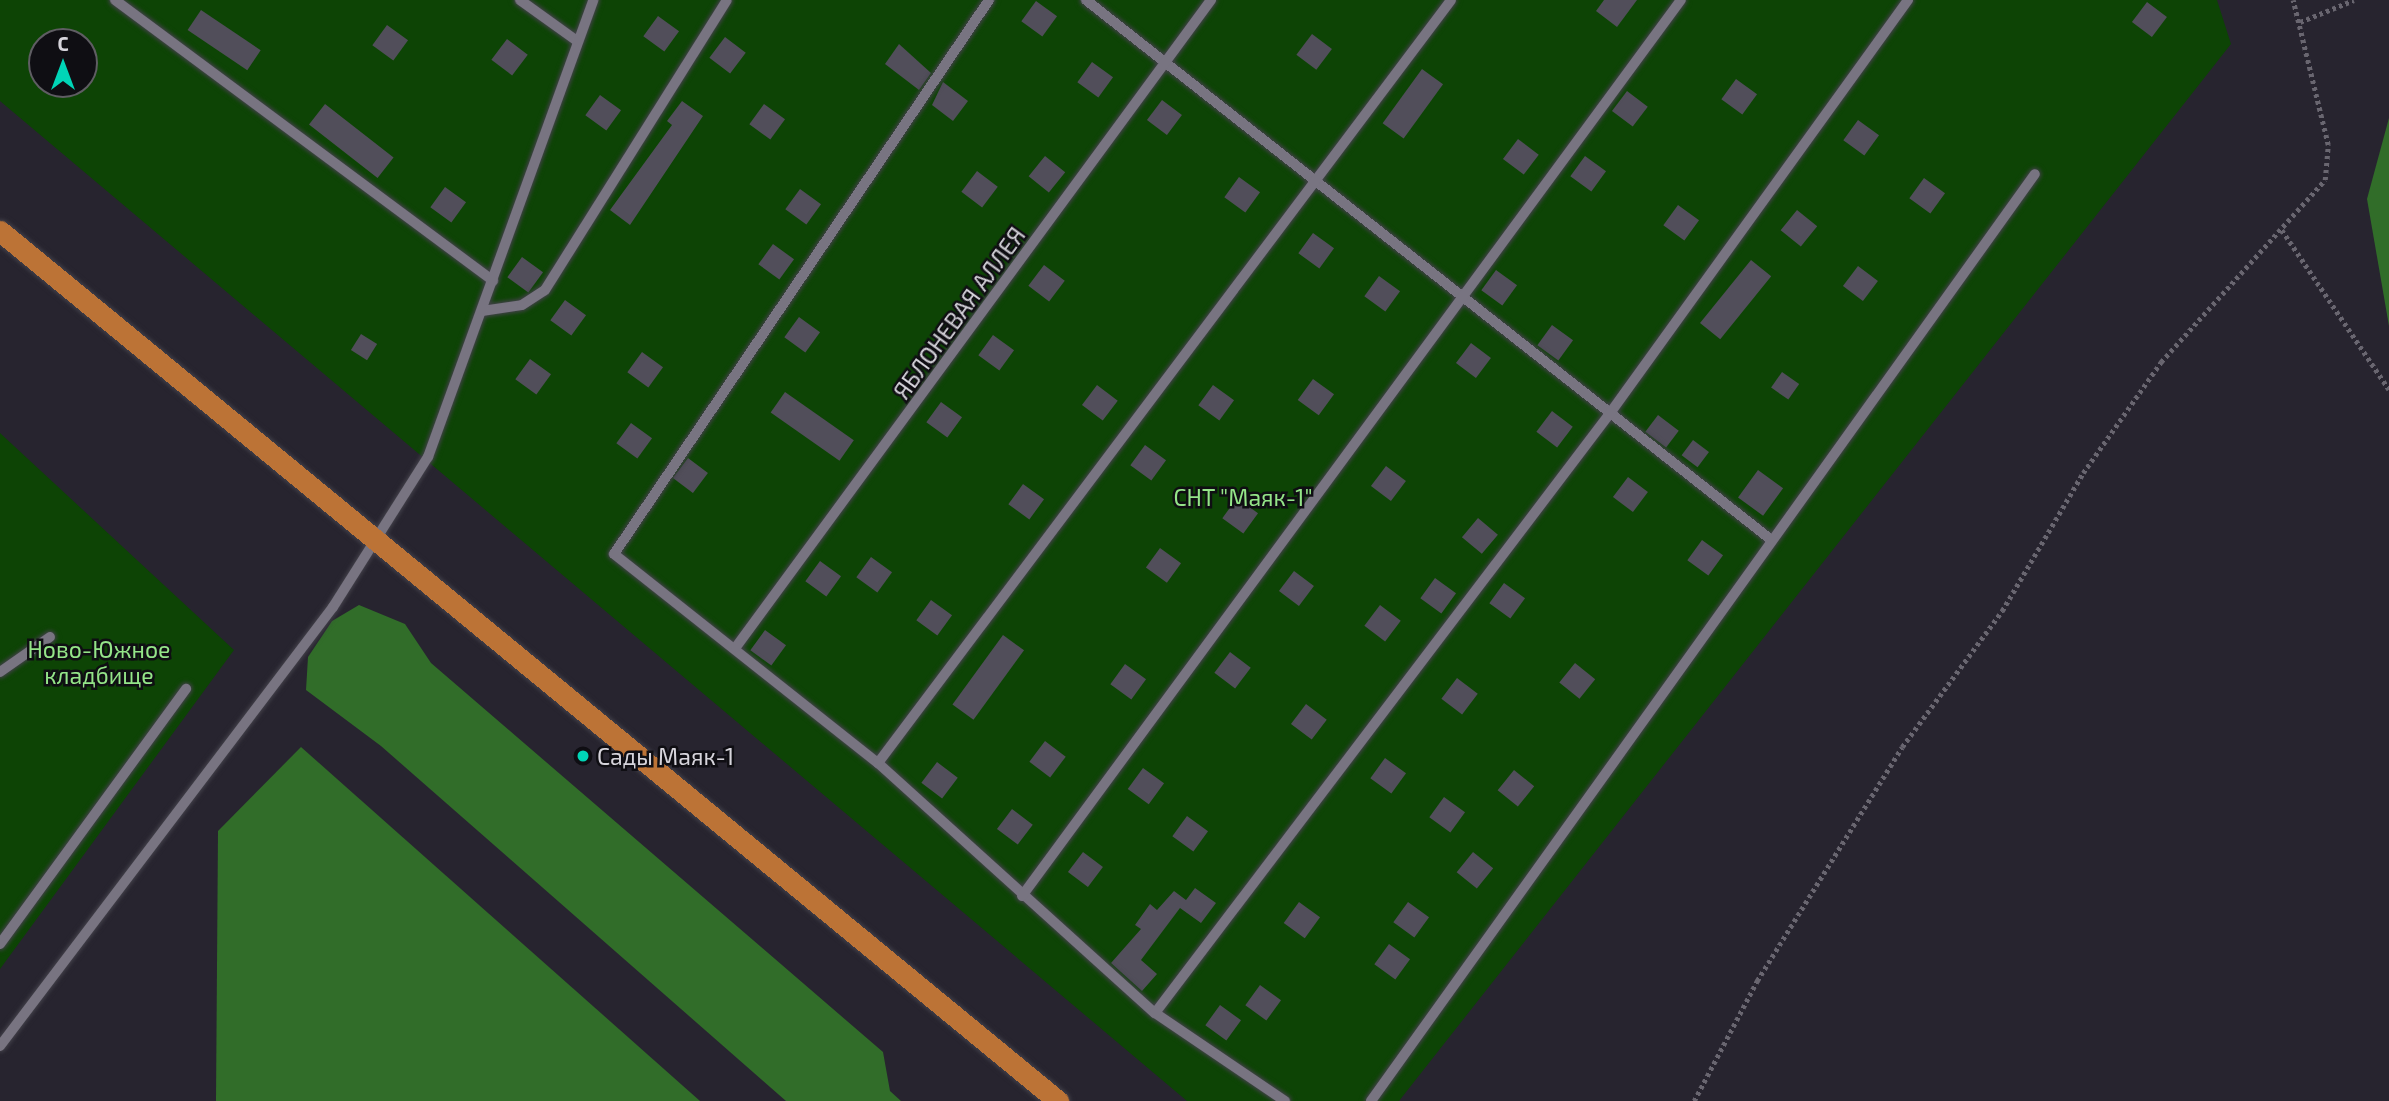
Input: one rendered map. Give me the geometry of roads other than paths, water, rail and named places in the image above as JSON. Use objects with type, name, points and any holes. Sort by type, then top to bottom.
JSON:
[{"type":"highway","points":[[0,231],[379,539],[1058,1101]]},
{"type":"lane","points":[[115,0],[493,281]]},
{"type":"lane","points":[[520,0],[577,41]]},
{"type":"lane","points":[[0,1046],[379,539],[428,457],[593,0]]},
{"type":"lane","points":[[482,311],[522,305],[545,290],[727,0]]},
{"type":"lane","points":[[989,0],[614,554],[736,647],[877,763],[1155,1013],[1284,1101]]},
{"type":"lane","points":[[1086,0],[1165,66],[1318,184],[1608,416],[1769,538]]},
{"type":"lane","name":"ЯБЛОНЕВАЯ АЛЛЕЯ","points":[[736,647],[1211,0]]},
{"type":"lane","points":[[877,763],[1318,184],[1451,0]]},
{"type":"lane","points":[[1022,896],[1463,300],[1681,0]]},
{"type":"lane","points":[[1155,1013],[1608,416],[1908,0]]},
{"type":"lane","points":[[1371,1101],[1769,538],[2035,174]]},
{"type":"lane","points":[[0,672],[50,637]]},
{"type":"lane","points":[[0,944],[186,689]]},
{"type":"place","name":"Сады Маяк-1","points":[[583,756]]},
{"type":"park label","name":"СНТ \"Маяк-1\"","points":[[1243,497]]},
{"type":"park label","name":"Ново-Южное кладбище","points":[[99,662]]}]
